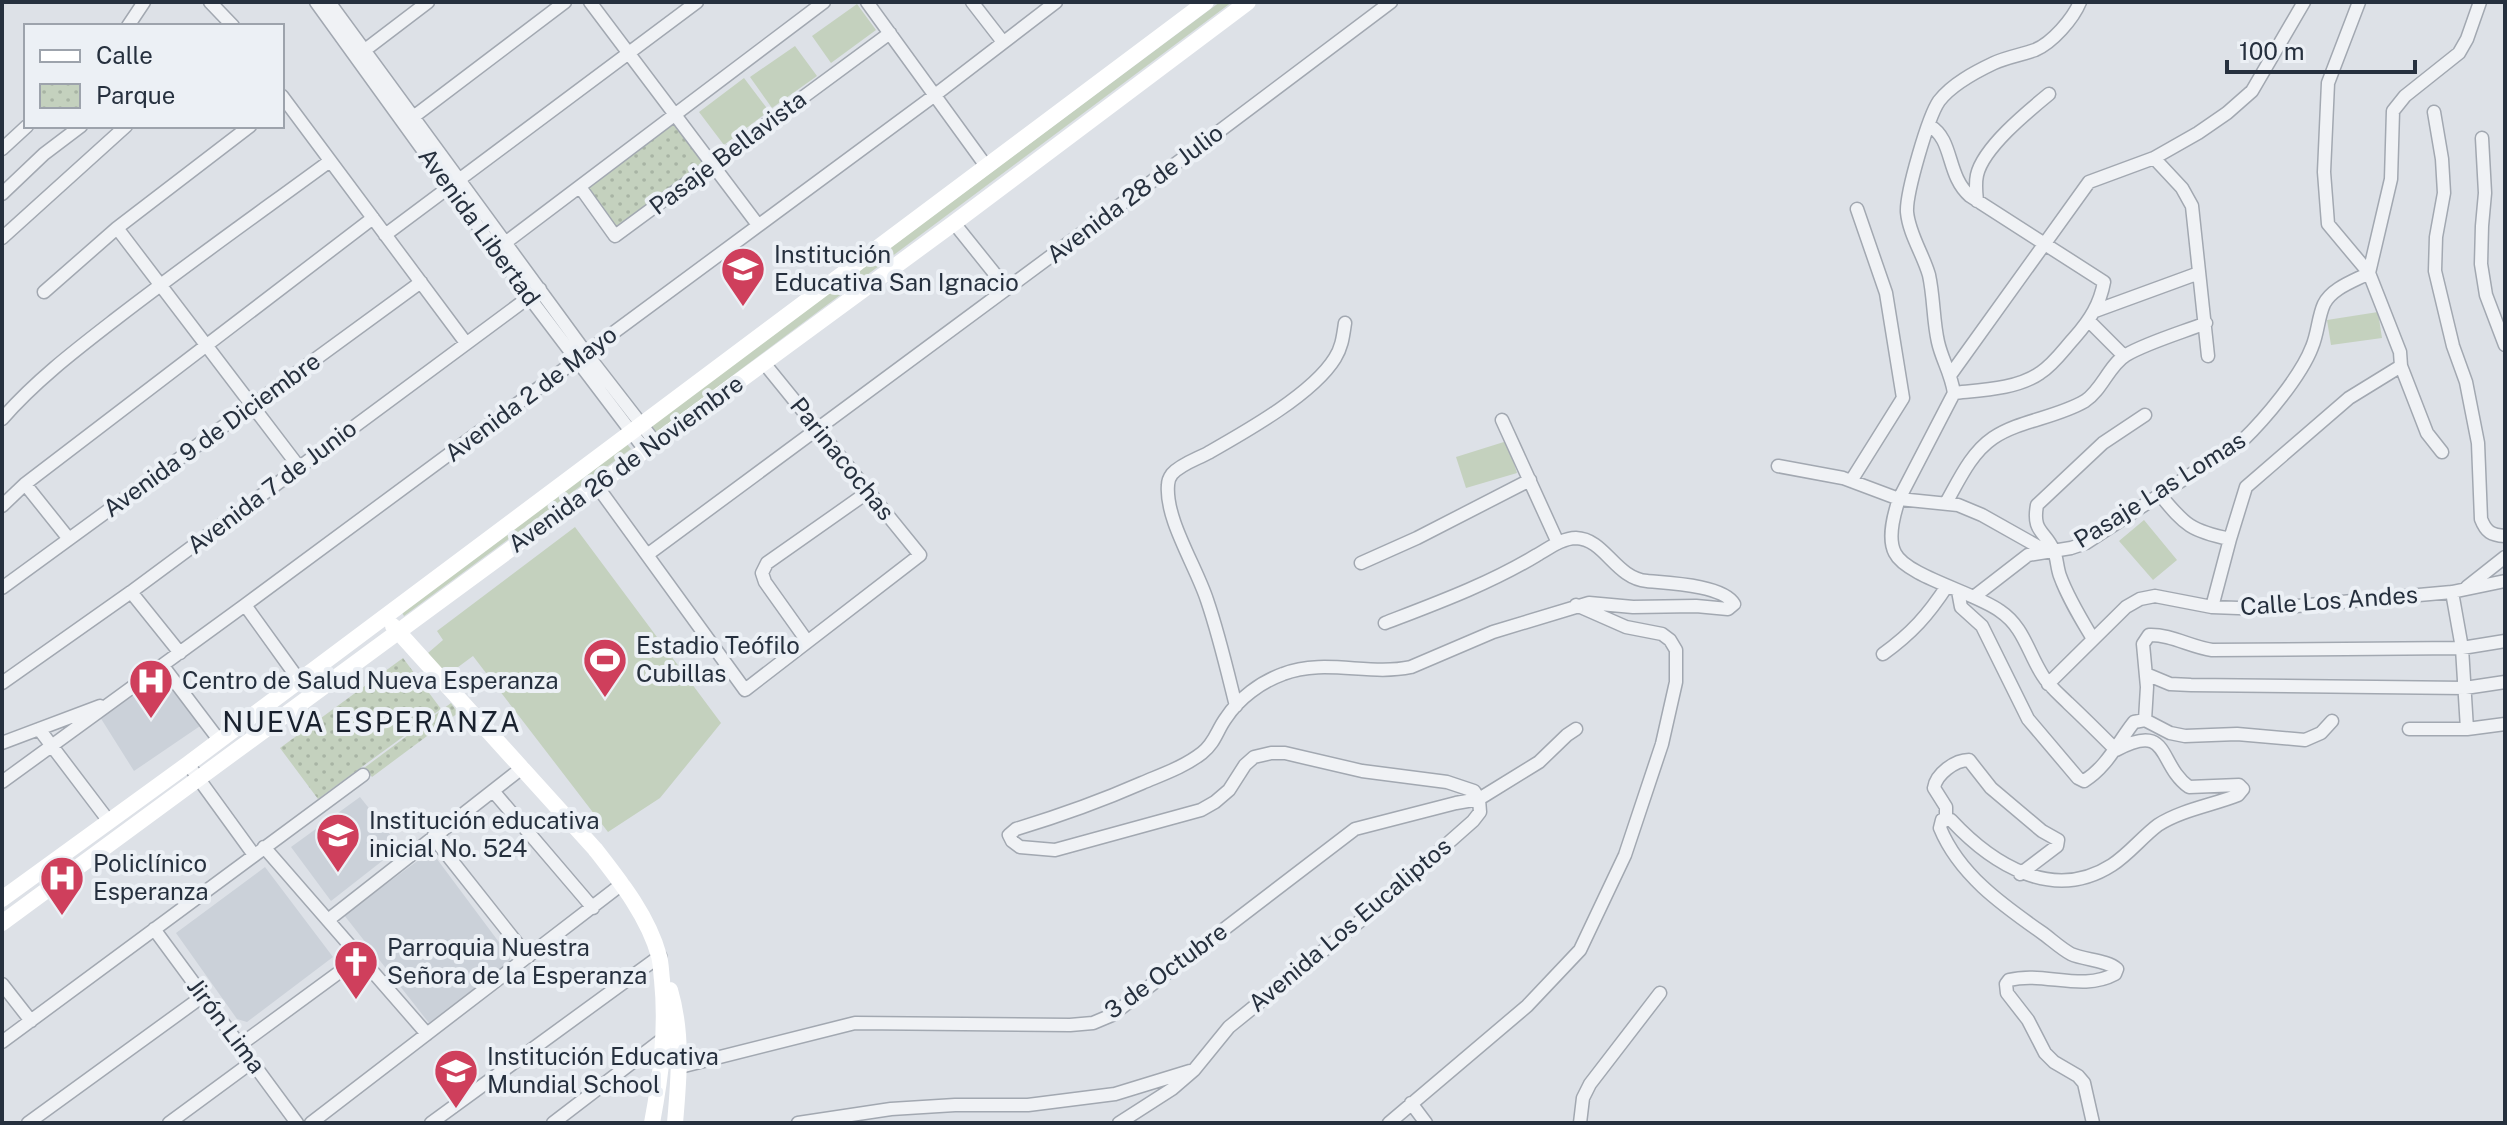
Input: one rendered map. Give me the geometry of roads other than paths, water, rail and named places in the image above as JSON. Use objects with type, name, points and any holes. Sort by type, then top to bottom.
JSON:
[{"type":"main road","name":"Avenida 26 de Noviembre","points":[[2,899],[188,764],[1206,2]]},
{"type":"main road","name":"Avenida 26 de Noviembre","points":[[2,923],[954,223],[1248,2]]},
{"type":"main road","points":[[384,616],[595,849],[622,884],[646,925],[660,956],[676,1016],[680,1067],[675,1123]]},
{"type":"main road","points":[[652,1123],[664,1038],[660,956]]},
{"type":"street","points":[[129,24],[144,2]]},
{"type":"street","points":[[210,2],[231,24]]},
{"type":"street","name":"Avenida Libertad","points":[[316,2],[360,54],[650,446]]},
{"type":"street","name":"Avenida Libertad","points":[[329,2],[360,54]]},
{"type":"street","points":[[360,54],[428,2]]},
{"type":"street","points":[[409,121],[565,2]]},
{"type":"street","points":[[590,2],[758,225]]},
{"type":"street","points":[[385,235],[697,2]]},
{"type":"street","points":[[500,246],[824,2]]},
{"type":"street","points":[[867,2],[986,166]]},
{"type":"street","points":[[972,2],[1003,42]]},
{"type":"street","name":"Avenida 2 de Mayo","points":[[2,782],[935,95],[1056,2]]},
{"type":"street","name":"Avenida 28 de Julio","points":[[647,555],[1391,2]]},
{"type":"street","points":[[2080,2],[2060,30],[2038,49],[2000,61],[1960,82],[1939,102],[1930,126],[1908,199],[1907,213],[1928,273],[1937,340],[1951,374],[1954,393],[1899,499],[1892,539],[1894,552],[1904,564],[1975,596],[2001,611],[2017,625],[2048,684],[2116,750]]},
{"type":"street","points":[[1951,374],[2089,182],[2154,158],[2227,113],[2252,91],[2304,2]]},
{"type":"street","points":[[2359,2],[2328,83],[2324,172],[2328,224],[2369,273],[2427,433],[2442,452]]},
{"type":"street","points":[[2369,273],[2391,179],[2393,111],[2405,96],[2459,53],[2480,2]]},
{"type":"street","name":"Pasaje Bellavista","points":[[580,187],[615,236],[890,33]]},
{"type":"street","points":[[1977,201],[1975,185],[1983,161],[2024,114],[2049,94]]},
{"type":"street","points":[[284,100],[466,343]]},
{"type":"street","points":[[2434,112],[2444,193],[2436,237],[2435,271],[2453,346],[2466,382],[2478,443],[2481,519],[2484,529],[2493,535],[2505,536]]},
{"type":"street","points":[[1930,126],[1942,136],[1961,188],[2102,278],[2104,285],[2092,316],[2039,375],[2009,386],[1954,393]]},
{"type":"street","points":[[2,149],[24,128]]},
{"type":"street","points":[[2,194],[44,154],[78,128]]},
{"type":"street","points":[[2,238],[124,128]]},
{"type":"street","points":[[44,292],[117,228],[247,128]]},
{"type":"street","points":[[2482,138],[2485,193],[2481,264],[2486,295],[2505,345]]},
{"type":"street","points":[[2154,158],[2182,188],[2192,206],[2208,356]]},
{"type":"street","points":[[2,419],[49,372],[160,285],[330,161]]},
{"type":"street","points":[[1851,481],[1903,398],[1886,293],[1857,209]]},
{"type":"street","points":[[2,506],[25,484],[373,218]]},
{"type":"street","points":[[954,223],[1007,289]]},
{"type":"street","points":[[117,228],[299,467]]},
{"type":"street","points":[[2092,316],[2199,273]]},
{"type":"street","name":"Pasaje Las Lomas","points":[[1975,596],[2028,555],[2086,543],[2242,441],[2260,425],[2304,364],[2324,304],[2335,291],[2369,273]]},
{"type":"street","name":"Avenida 9 de Diciembre","points":[[2,588],[421,282]]},
{"type":"street","name":"Avenida 7 de Junio","points":[[2,683],[131,592],[534,293]]},
{"type":"street","points":[[2092,316],[2124,356]]},
{"type":"street","points":[[1236,706],[1207,599],[1171,515],[1168,481],[1170,475],[1184,465],[1283,407],[1309,385],[1336,356],[1345,323]]},
{"type":"street","points":[[1946,503],[1965,469],[1992,438],[2055,415],[2085,400],[2095,393],[2124,356],[2206,323]]},
{"type":"street","name":"Parinacochas","points":[[764,363],[920,555],[807,641]]},
{"type":"street","points":[[2212,607],[2246,487],[2349,398],[2401,366]]},
{"type":"street","points":[[2093,639],[2038,531],[2034,518],[2037,505],[2103,443],[2145,415]]},
{"type":"street","points":[[1502,420],[1558,543]]},
{"type":"street","points":[[1778,466],[1851,481],[1899,499],[1958,505],[2050,550]]},
{"type":"street","points":[[1361,563],[1530,480]]},
{"type":"street","points":[[25,484],[69,539]]},
{"type":"street","points":[[597,486],[745,690],[807,641],[765,582],[762,573],[767,563],[868,492]]},
{"type":"street","points":[[2161,496],[2191,527],[2230,539]]},
{"type":"street","points":[[1385,623],[1501,577],[1570,539],[1589,541],[1631,578],[1707,589],[1731,599],[1734,604],[1728,609],[1589,603],[1493,632],[1411,667],[1383,670],[1326,667],[1287,672],[1264,682],[1236,706],[1215,740],[1191,761],[1091,805],[1016,829],[1009,835],[1012,841],[1029,849],[1055,850],[1201,810],[1229,790],[1254,757],[1271,753],[1285,753],[1362,771],[1447,782],[1474,791],[1479,799]]},
{"type":"street","points":[[2467,729],[2459,590],[2505,557]]},
{"type":"street","name":"Calle Los Andes","points":[[2048,684],[2126,607],[2140,599],[2155,596],[2212,607],[2264,609],[2459,590],[2505,581]]},
{"type":"street","points":[[1883,654],[1905,638],[1953,588]]},
{"type":"street","points":[[1953,588],[1961,607],[1982,626],[2028,719],[2078,778],[2084,781],[2116,750],[2134,722],[2145,720],[2170,733],[2185,736],[2237,734],[2305,740],[2321,733],[2332,721]]},
{"type":"street","points":[[131,592],[180,653]]},
{"type":"street","points":[[245,605],[299,680]]},
{"type":"street","points":[[1389,1123],[1527,1006],[1580,950],[1629,841],[1662,744],[1676,682],[1676,650],[1662,634],[1626,627],[1576,605]]},
{"type":"street","points":[[2145,720],[2143,644],[2149,635],[2212,650],[2462,648],[2505,641]]},
{"type":"street","points":[[163,666],[219,740]]},
{"type":"street","points":[[2146,674],[2170,684],[2191,685],[2465,688],[2505,682]]},
{"type":"street","points":[[2,743],[118,699]]},
{"type":"street","points":[[2409,729],[2467,729],[2505,724]]},
{"type":"street","points":[[39,729],[108,820]]},
{"type":"street","name":"Avenida Los Eucaliptos","points":[[1119,1123],[1172,1089],[1194,1070],[1229,1027],[1360,921],[1473,821],[1480,812],[1479,799],[1539,762],[1576,729]]},
{"type":"street","points":[[1946,818],[2004,865],[2020,874],[2063,881],[2083,879],[2112,865],[2169,819],[2238,795],[2243,789],[2239,785],[2189,787],[2178,778],[2159,745],[2144,739],[2116,750]]},
{"type":"street","points":[[1946,818],[1946,807],[1934,784],[1958,761],[1969,760],[1991,788],[2042,831],[2058,840],[2057,846],[2020,874]]},
{"type":"street","points":[[188,764],[259,851],[328,920],[427,1034]]},
{"type":"street","points":[[328,920],[522,768]]},
{"type":"street","points":[[2,1042],[363,775]]},
{"type":"street","points":[[493,791],[593,908]]},
{"type":"street","name":"3 de Octubre","points":[[680,1067],[855,1023],[1093,1023],[1112,1015],[1355,829],[1479,799]]},
{"type":"street","points":[[1946,818],[1942,820],[1940,828],[1946,841],[1961,864],[1995,899],[2068,953],[2088,961],[2113,965],[2117,969],[2115,974],[2096,981],[2030,975],[2009,980],[2006,984],[2007,993],[2028,1020],[2045,1053],[2084,1083],[2093,1123]]},
{"type":"street","points":[[433,837],[528,957]]},
{"type":"street","points":[[311,1123],[622,884]]},
{"type":"street","name":"Jirón Lima","points":[[154,929],[297,1123]]},
{"type":"street","points":[[431,1123],[660,956]]},
{"type":"street","points":[[240,1045],[360,957]]},
{"type":"street","points":[[2,984],[31,1021]]},
{"type":"street","points":[[1580,1123],[1583,1098],[1590,1084],[1660,993]]},
{"type":"street","points":[[28,1123],[203,996]]},
{"type":"street","points":[[553,1123],[664,1038]]},
{"type":"street","points":[[169,1123],[252,1062]]},
{"type":"street","points":[[798,1123],[891,1109],[1028,1105],[1115,1094],[1194,1070]]},
{"type":"street","points":[[1411,1103],[1426,1123]]},
{"type":"street","points":[[878,1123],[891,1109]]},
{"type":"place","name":"Institución Educativa San Ignacio","points":[[743,308]]},
{"type":"place","name":"Estadio Teófilo Cubillas","points":[[605,699]]},
{"type":"place","name":"Centro de Salud Nueva Esperanza","points":[[151,720]]},
{"type":"place","name":"Institución educativa inicial No. 524","points":[[338,874]]},
{"type":"place","name":"Policlínico Esperanza","points":[[62,917]]},
{"type":"place","name":"Parroquia Nuestra Señora de la Esperanza","points":[[356,1001]]},
{"type":"place","name":"Institución Educativa Mundial School","points":[[456,1110]]},
{"type":"district","name":"NUEVA ESPERANZA","points":[[372,722]]}]
